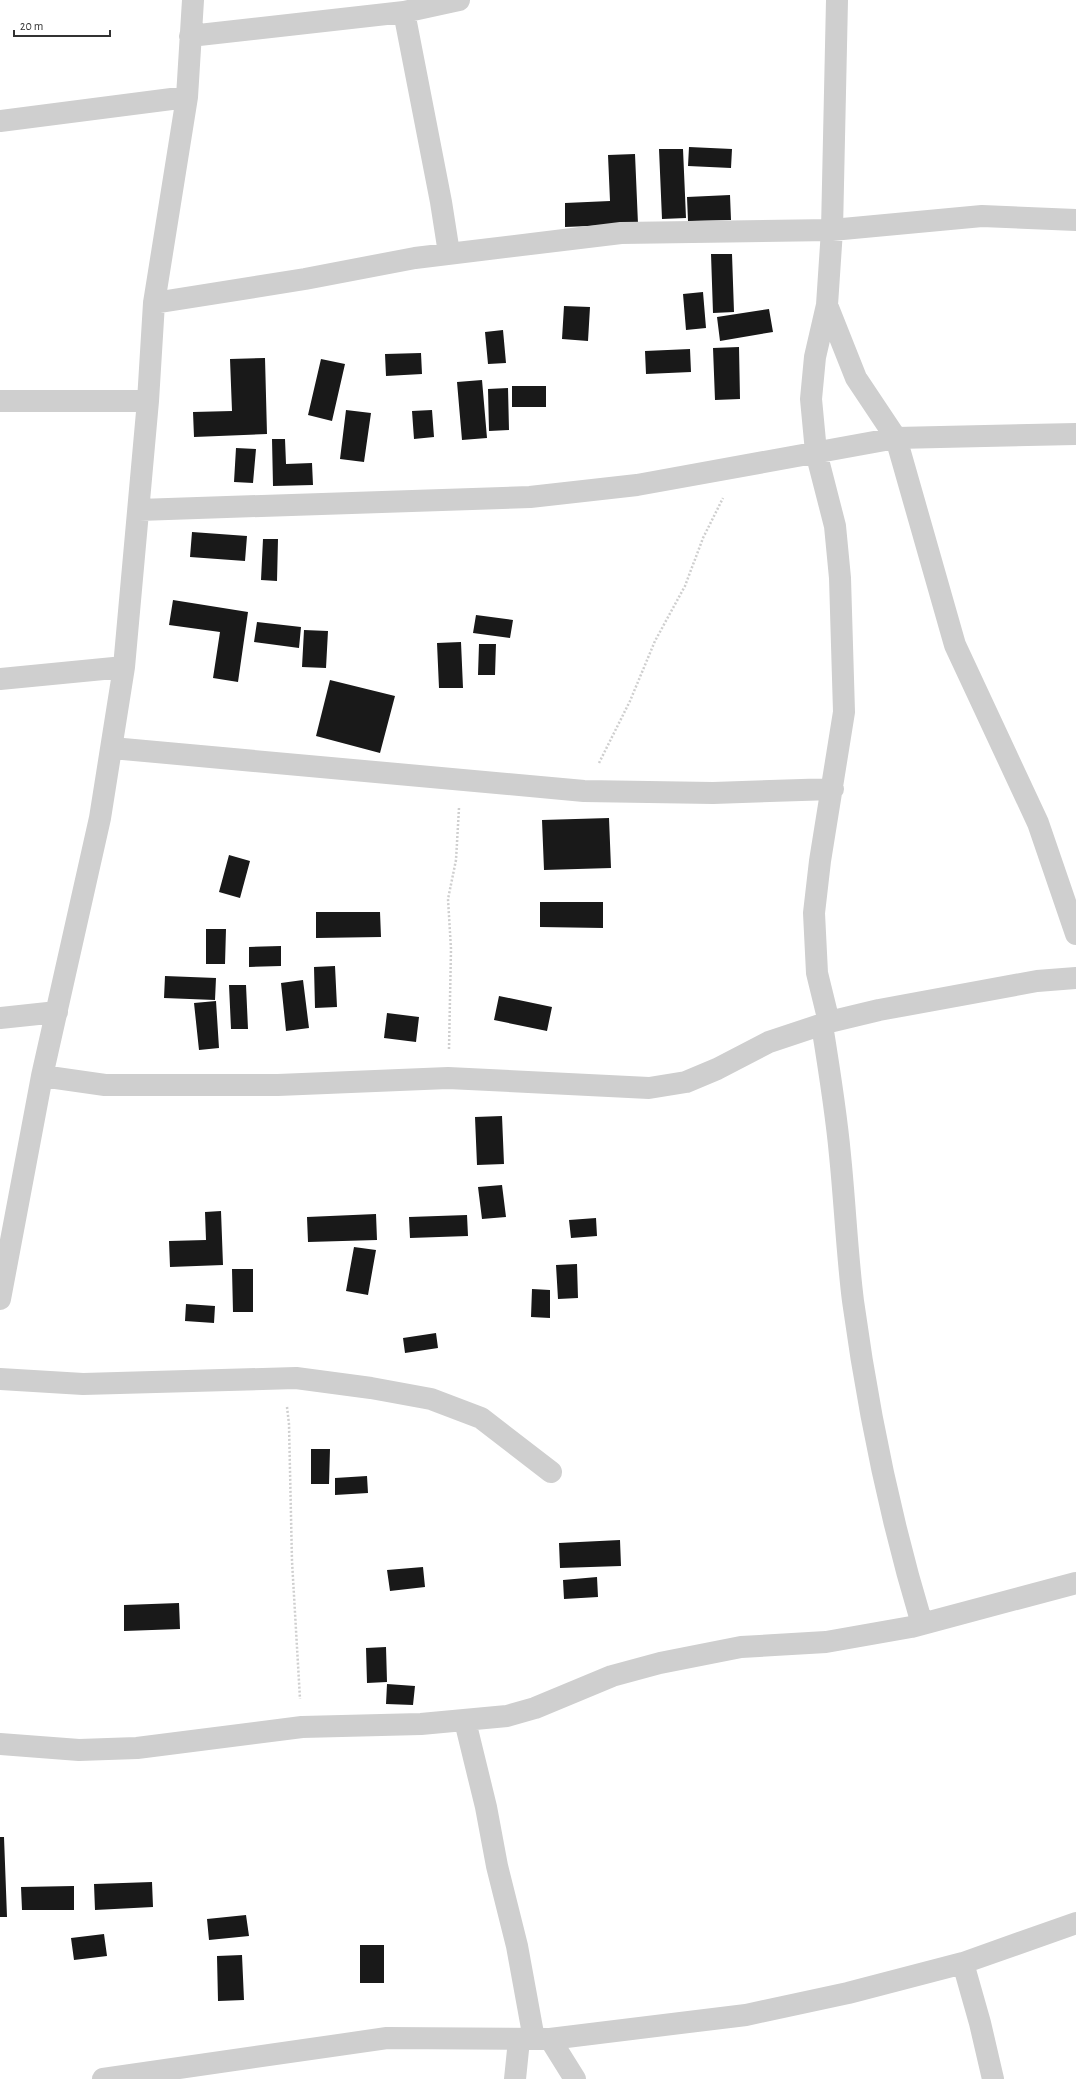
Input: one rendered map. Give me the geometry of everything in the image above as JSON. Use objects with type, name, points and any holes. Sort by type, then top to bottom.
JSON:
[{"type":"street","points":[[1,1291],[42,1076],[100,818],[112,748],[124,667],[139,510],[154,303],[187,97],[193,0]]},
{"type":"street","points":[[190,36],[404,12],[459,0]]},
{"type":"street","points":[[837,0],[832,230],[827,304],[815,356],[811,399],[816,452],[836,526],[840,578],[844,712],[833,789],[820,861],[814,913],[818,973],[826,1024],[840,1153],[853,1300],[878,1453],[901,1553],[922,1624]]},
{"type":"street","points":[[404,12],[441,202],[448,253]]},
{"type":"street","points":[[0,121],[187,97]]},
{"type":"street","points":[[154,303],[448,253],[621,232],[832,230],[982,216],[1076,220]]},
{"type":"street","points":[[827,304],[856,378],[896,438],[955,645],[1038,823],[1076,934]]},
{"type":"street","points":[[0,401],[148,401]]},
{"type":"street","points":[[139,510],[530,497],[637,485],[896,438],[1076,434]]},
{"type":"street","points":[[0,679],[124,667]]},
{"type":"street","points":[[112,748],[584,791],[713,793],[833,789]]},
{"type":"street","points":[[42,1076],[105,1085],[278,1085],[448,1078],[649,1088],[686,1082],[717,1069],[769,1042],[826,1024],[879,1010],[1037,981],[1076,978]]},
{"type":"street","points":[[0,1018],[57,1012]]},
{"type":"street","points":[[0,1379],[83,1384],[296,1378],[371,1388],[431,1399],[481,1418],[551,1472]]},
{"type":"street","points":[[0,1744],[79,1750],[137,1748],[302,1727],[421,1724],[506,1716],[535,1708],[612,1676],[660,1663],[741,1647],[826,1642],[922,1624],[1076,1583]]},
{"type":"street","points":[[465,1721],[486,1807],[497,1866],[517,1946],[535,2039],[575,2079]]},
{"type":"street","points":[[103,2079],[387,2038],[535,2039],[746,2015],[848,1993],[964,1963],[1076,1923]]},
{"type":"street","points":[[964,1963],[993,2079]]},
{"type":"street","points":[[515,2079],[535,2039]]},
{"type":"path","points":[[584,791],[630,702],[655,640],[684,586],[703,538],[723,500],[733,467]]},
{"type":"path","points":[[448,1078],[452,949],[448,899],[456,860],[460,818],[458,779]]},
{"type":"path","points":[[284,1378],[289,1424],[292,1561],[302,1727]]},
{"type":"building","points":[[689,147],[732,149],[731,168],[688,166]]},
{"type":"building","points":[[659,149],[683,149],[686,218],[662,219]]},
{"type":"building","points":[[635,154],[638,224],[565,227],[565,203],[610,201],[608,155]]},
{"type":"building","points":[[730,195],[731,220],[688,221],[687,197]]},
{"type":"building","points":[[711,254],[732,254],[734,312],[713,313]]},
{"type":"building","points":[[703,292],[706,328],[686,330],[683,294]]},
{"type":"building","points":[[564,306],[590,307],[588,341],[562,339]]},
{"type":"building","points":[[769,309],[773,332],[720,341],[717,317]]},
{"type":"building","points":[[503,330],[506,363],[488,364],[485,332]]},
{"type":"building","points":[[739,347],[740,399],[715,400],[713,348]]},
{"type":"building","points":[[690,349],[691,372],[646,374],[645,351]]},
{"type":"building","points":[[421,353],[422,374],[386,376],[385,354]]},
{"type":"building","points":[[265,358],[267,434],[194,437],[193,412],[232,411],[230,359]]},
{"type":"building","points":[[321,359],[345,364],[332,421],[308,415]]},
{"type":"building","points":[[482,380],[487,438],[462,440],[457,382]]},
{"type":"building","points":[[512,386],[546,386],[546,407],[512,407]]},
{"type":"building","points":[[508,388],[509,430],[489,431],[488,389]]},
{"type":"building","points":[[346,410],[371,413],[364,462],[340,459]]},
{"type":"building","points":[[432,410],[434,437],[414,439],[412,411]]},
{"type":"building","points":[[272,439],[285,439],[286,464],[312,463],[313,485],[273,486]]},
{"type":"building","points":[[236,448],[256,449],[253,483],[234,482]]},
{"type":"building","points":[[192,532],[247,536],[245,561],[190,557]]},
{"type":"building","points":[[263,539],[278,539],[277,581],[261,580]]},
{"type":"building","points":[[173,600],[248,612],[238,682],[213,678],[220,632],[169,625]]},
{"type":"building","points":[[476,615],[513,620],[510,638],[473,633]]},
{"type":"building","points":[[257,622],[301,627],[299,648],[254,642]]},
{"type":"building","points":[[304,630],[328,631],[326,668],[302,667]]},
{"type":"building","points":[[461,642],[463,688],[439,688],[437,643]]},
{"type":"building","points":[[479,644],[496,644],[495,675],[478,675]]},
{"type":"building","points":[[330,680],[395,696],[380,753],[316,736]]},
{"type":"building","points":[[609,818],[611,868],[544,870],[542,820]]},
{"type":"building","points":[[229,855],[250,861],[240,898],[219,892]]},
{"type":"building","points":[[540,902],[603,902],[603,928],[540,927]]},
{"type":"building","points":[[316,912],[380,912],[381,937],[316,938]]},
{"type":"building","points":[[206,929],[226,929],[225,964],[206,964]]},
{"type":"building","points":[[281,946],[281,966],[249,967],[249,947]]},
{"type":"building","points":[[335,966],[337,1007],[315,1008],[314,967]]},
{"type":"building","points":[[165,976],[216,978],[215,1000],[164,998]]},
{"type":"building","points":[[303,980],[309,1028],[286,1031],[281,983]]},
{"type":"building","points":[[229,985],[246,985],[248,1029],[231,1029]]},
{"type":"building","points":[[499,996],[552,1007],[547,1031],[494,1020]]},
{"type":"building","points":[[216,1001],[219,1048],[199,1050],[194,1003]]},
{"type":"building","points":[[387,1013],[419,1017],[416,1042],[384,1038]]},
{"type":"building","points":[[502,1116],[504,1164],[477,1165],[475,1117]]},
{"type":"building","points":[[502,1185],[506,1217],[482,1219],[478,1187]]},
{"type":"building","points":[[221,1211],[223,1265],[170,1267],[169,1241],[206,1240],[205,1212]]},
{"type":"building","points":[[376,1214],[377,1240],[308,1242],[307,1217]]},
{"type":"building","points":[[467,1215],[468,1236],[410,1238],[409,1217]]},
{"type":"building","points":[[596,1218],[597,1236],[571,1238],[569,1220]]},
{"type":"building","points":[[354,1247],[376,1250],[368,1295],[346,1291]]},
{"type":"building","points":[[577,1264],[578,1298],[558,1299],[556,1265]]},
{"type":"building","points":[[232,1269],[253,1269],[253,1312],[233,1312]]},
{"type":"building","points":[[532,1289],[550,1290],[550,1318],[531,1317]]},
{"type":"building","points":[[186,1304],[215,1306],[214,1323],[185,1321]]},
{"type":"building","points":[[436,1333],[438,1348],[405,1353],[403,1338]]},
{"type":"building","points":[[311,1449],[330,1449],[329,1484],[311,1484]]},
{"type":"building","points":[[367,1476],[368,1493],[335,1495],[335,1478]]},
{"type":"building","points":[[620,1540],[621,1566],[560,1568],[559,1543]]},
{"type":"building","points":[[423,1567],[425,1587],[390,1591],[387,1570]]},
{"type":"building","points":[[597,1577],[598,1597],[564,1599],[563,1580]]},
{"type":"building","points":[[179,1603],[180,1629],[124,1631],[124,1605]]},
{"type":"building","points":[[386,1647],[387,1682],[367,1683],[366,1648]]},
{"type":"building","points":[[387,1684],[415,1686],[413,1705],[386,1704]]},
{"type":"building","points":[[0,1837],[4,1837],[7,1917],[0,1917]]},
{"type":"building","points":[[152,1882],[153,1907],[95,1910],[94,1884]]},
{"type":"building","points":[[74,1886],[74,1910],[22,1910],[21,1887]]},
{"type":"building","points":[[246,1915],[249,1936],[209,1940],[207,1919]]},
{"type":"building","points":[[104,1934],[107,1956],[74,1960],[71,1938]]},
{"type":"building","points":[[360,1945],[384,1945],[384,1983],[360,1983]]},
{"type":"building","points":[[242,1955],[244,2000],[218,2001],[217,1956]]}]
